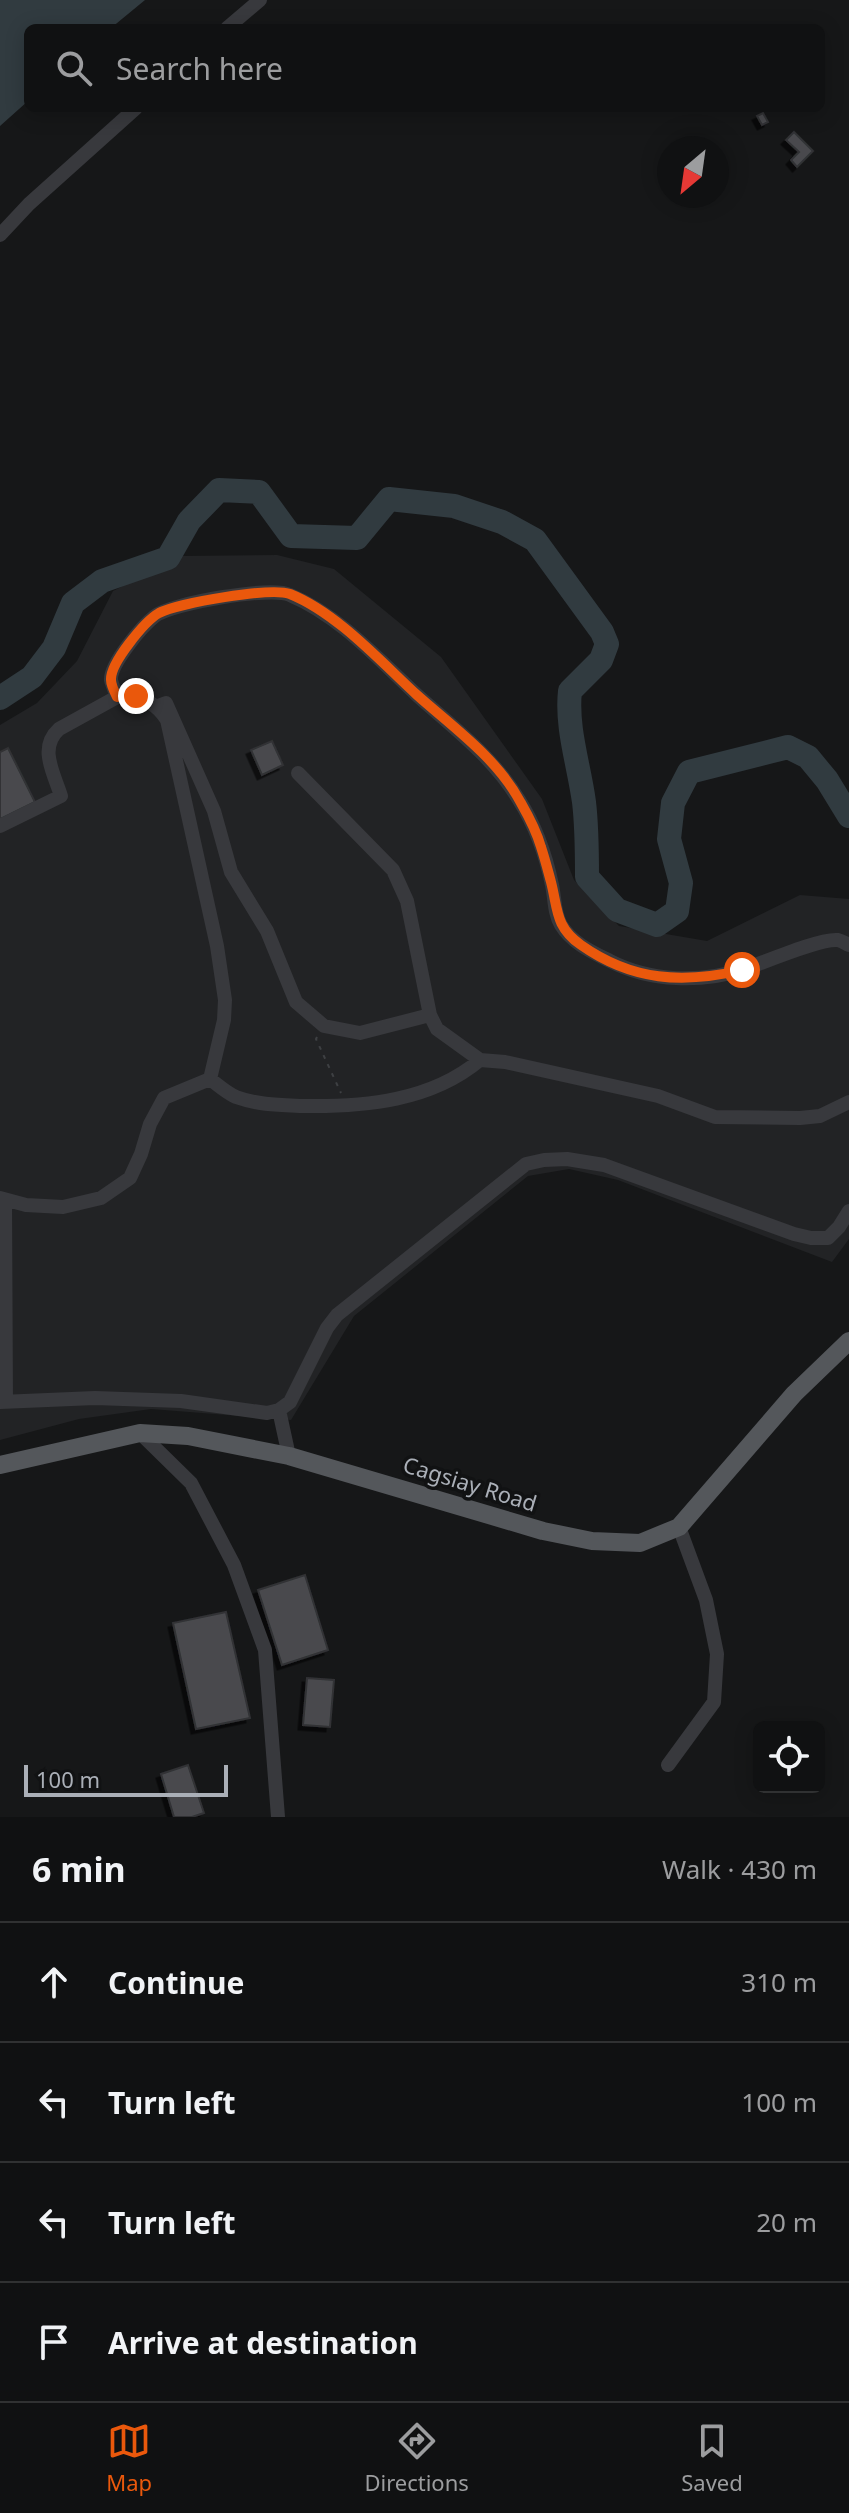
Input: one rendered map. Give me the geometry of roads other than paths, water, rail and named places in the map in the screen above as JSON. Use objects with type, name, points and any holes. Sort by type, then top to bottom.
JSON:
[{"type":"main road","name":"Cagsiay Road","points":[[0,1465],[140,1433],[188,1436],[289,1456],[543,1531],[592,1541],[640,1543],[679,1527],[794,1394],[849,1341]]},
{"type":"street","points":[[232,24],[255,4]]},
{"type":"street","points":[[0,235],[29,204],[132,112]]},
{"type":"street","points":[[117,697],[111,680],[113,671],[139,630],[161,612],[177,606],[261,592],[288,593],[346,630],[496,766],[520,801],[540,843],[552,885],[555,912],[562,928],[580,945],[650,977],[685,978],[742,970],[813,945],[837,940],[849,945]]},
{"type":"street","points":[[0,826],[61,796],[47,752],[53,735],[59,729],[117,697],[136,696],[158,706],[167,720],[223,986],[224,1020],[210,1079]]},
{"type":"street","points":[[158,706],[166,703],[214,811],[231,872],[267,931],[296,1002],[324,1026],[360,1033],[430,1015]]},
{"type":"street","points":[[298,773],[393,870],[407,901],[430,1015],[437,1029],[480,1060],[505,1062],[658,1096],[715,1117],[820,1116],[849,1102]]},
{"type":"street","points":[[210,1079],[233,1096],[264,1105],[348,1107],[393,1100],[439,1087],[462,1075],[480,1060]]},
{"type":"street","points":[[210,1079],[164,1098],[150,1124],[130,1178],[101,1198],[63,1207],[26,1205],[2,1199],[3,1402],[95,1398],[181,1401],[267,1413],[279,1410],[290,1402],[327,1328],[337,1315],[526,1164],[567,1159],[604,1165],[811,1238],[828,1238],[849,1211]]},
{"type":"street","points":[[279,1410],[289,1456]]},
{"type":"street","points":[[140,1433],[191,1483],[234,1565],[265,1650],[278,1817]]},
{"type":"street","points":[[668,1765],[714,1702],[717,1654],[706,1600],[679,1527]]},
{"type":"waterway","points":[[0,698],[32,677],[54,648],[73,603],[102,581],[168,558],[189,521],[219,490],[259,492],[291,536],[357,538],[389,499],[454,506],[502,522],[535,540],[602,632],[607,644],[601,660],[570,691],[569,705],[585,811],[587,877],[617,910],[657,925],[677,911],[681,883],[669,839],[673,803],[689,772],[788,747],[808,757],[827,780],[849,816]]}]
